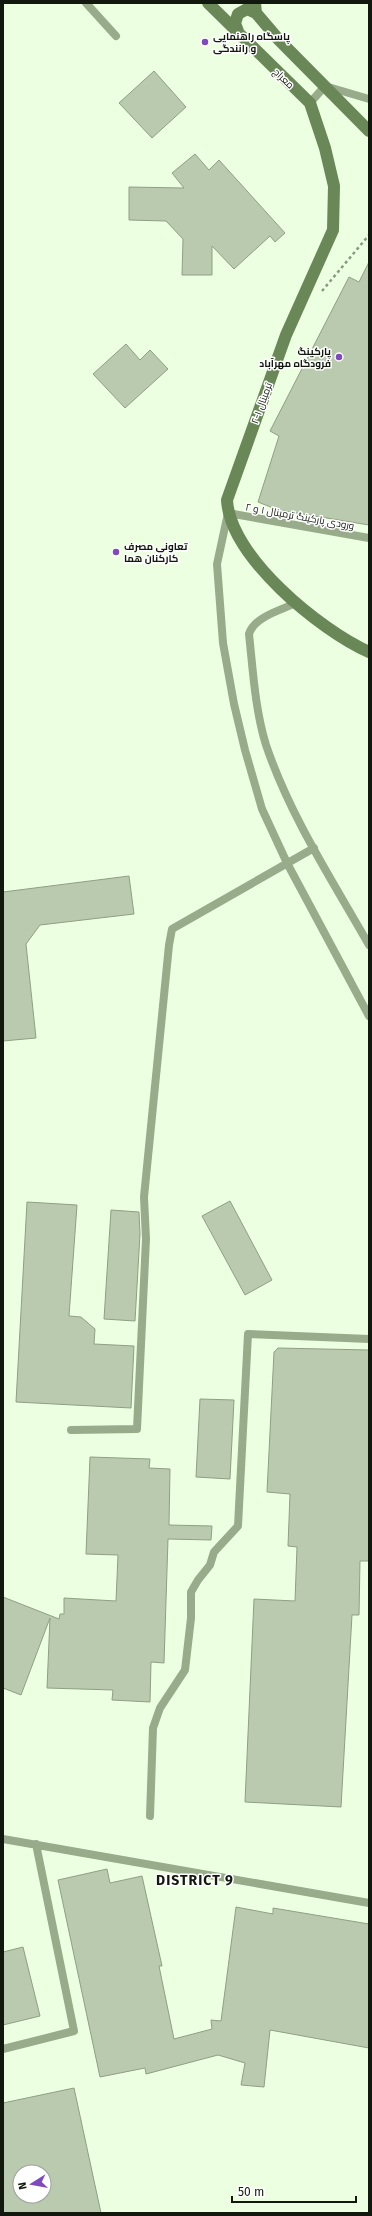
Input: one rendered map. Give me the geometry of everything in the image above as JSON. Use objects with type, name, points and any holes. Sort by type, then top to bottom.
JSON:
[{"type":"main road","name":"معراج","points":[[208,3],[310,103]]},
{"type":"main road","points":[[239,34],[235,23],[238,14],[247,9],[256,8],[325,86],[369,131]]},
{"type":"main road","name":"ترمینال ۱-۲","points":[[228,513],[227,500],[286,335],[333,230],[334,186],[325,148],[310,103]]},
{"type":"main road","points":[[228,513],[255,560],[274,583],[296,603],[346,640],[369,652]]},
{"type":"lane","points":[[86,3],[116,36]]},
{"type":"lane","points":[[310,103],[325,86],[369,99]]},
{"type":"lane","points":[[228,513],[217,564],[223,643],[234,704],[245,750],[262,809],[287,863],[369,1016]]},
{"type":"lane","name":"ورودی پارکینگ ترمینال ۱ و ۲","points":[[228,513],[369,538]]},
{"type":"lane","points":[[296,603],[257,622],[251,627],[249,634],[256,699],[266,744],[289,801],[369,945]]},
{"type":"lane","points":[[71,1430],[137,1429],[146,1239],[144,1197],[169,944],[172,929],[314,848]]},
{"type":"lane","points":[[150,1816],[153,1728],[160,1708],[185,1670],[191,1618],[191,1592],[210,1564],[214,1552],[238,1526],[248,1334],[369,1339]]},
{"type":"lane","points":[[3,1839],[369,1903]]},
{"type":"lane","points":[[3,2049],[74,2032],[36,1844]]},
{"type":"path","points":[[320,294],[369,235]]},
{"type":"building","points":[[154,71],[186,107],[152,138],[119,103]]},
{"type":"building","points":[[195,154],[209,170],[219,160],[285,233],[275,242],[270,236],[234,269],[212,246],[212,275],[182,275],[183,239],[166,221],[129,220],[129,187],[184,188],[172,173]]},
{"type":"building","name":"پارکینگ فرودگاه مهرآباد","points":[[369,262],[369,525],[278,510],[258,502],[279,436],[270,431],[349,277],[359,282]]},
{"type":"building","points":[[126,344],[140,360],[150,350],[168,369],[125,408],[93,374]]},
{"type":"building","points":[[129,876],[134,914],[40,925],[26,944],[36,1038],[3,1041],[3,892]]},
{"type":"building","points":[[230,1201],[272,1280],[245,1295],[202,1216]]},
{"type":"building","points":[[27,1202],[77,1205],[69,1316],[81,1317],[95,1329],[94,1344],[134,1346],[131,1408],[16,1402]]},
{"type":"building","points":[[111,1210],[139,1212],[140,1234],[135,1321],[104,1319]]},
{"type":"building","points":[[278,1348],[369,1350],[369,1561],[360,1561],[359,1615],[352,1615],[341,1807],[245,1802],[254,1599],[295,1601],[297,1547],[288,1546],[290,1494],[267,1492],[274,1352]]},
{"type":"building","points":[[200,1399],[234,1400],[230,1479],[196,1477]]},
{"type":"building","points":[[90,1457],[150,1459],[149,1468],[170,1469],[169,1525],[212,1526],[211,1540],[168,1539],[164,1663],[151,1662],[150,1702],[112,1700],[113,1690],[47,1688],[50,1618],[21,1695],[3,1688],[3,1597],[59,1619],[60,1614],[64,1614],[64,1598],[116,1601],[118,1555],[86,1554]]},
{"type":"building","points":[[107,1869],[110,1883],[142,1876],[162,1966],[159,1966],[174,2039],[212,2029],[211,2020],[221,2021],[236,1907],[273,1914],[273,1908],[369,1924],[369,2048],[270,2030],[264,2087],[241,2085],[245,2063],[218,2055],[146,2074],[145,2068],[100,2077],[58,1880]]},
{"type":"building","points":[[23,1947],[40,2016],[3,2025],[3,1952]]},
{"type":"building","points":[[74,2088],[101,2213],[3,2213],[3,2103]]},
{"type":"place","name":"پاسگاه راهنمایی و رانندگی","points":[[205,42]]},
{"type":"place","name":"پارکینگ فرودگاه مهرآباد","points":[[339,357]]},
{"type":"place","name":"تعاونی مصرف کارکنان هما","points":[[116,552]]},
{"type":"district","name":"DISTRICT 9","points":[[195,1880]]}]
